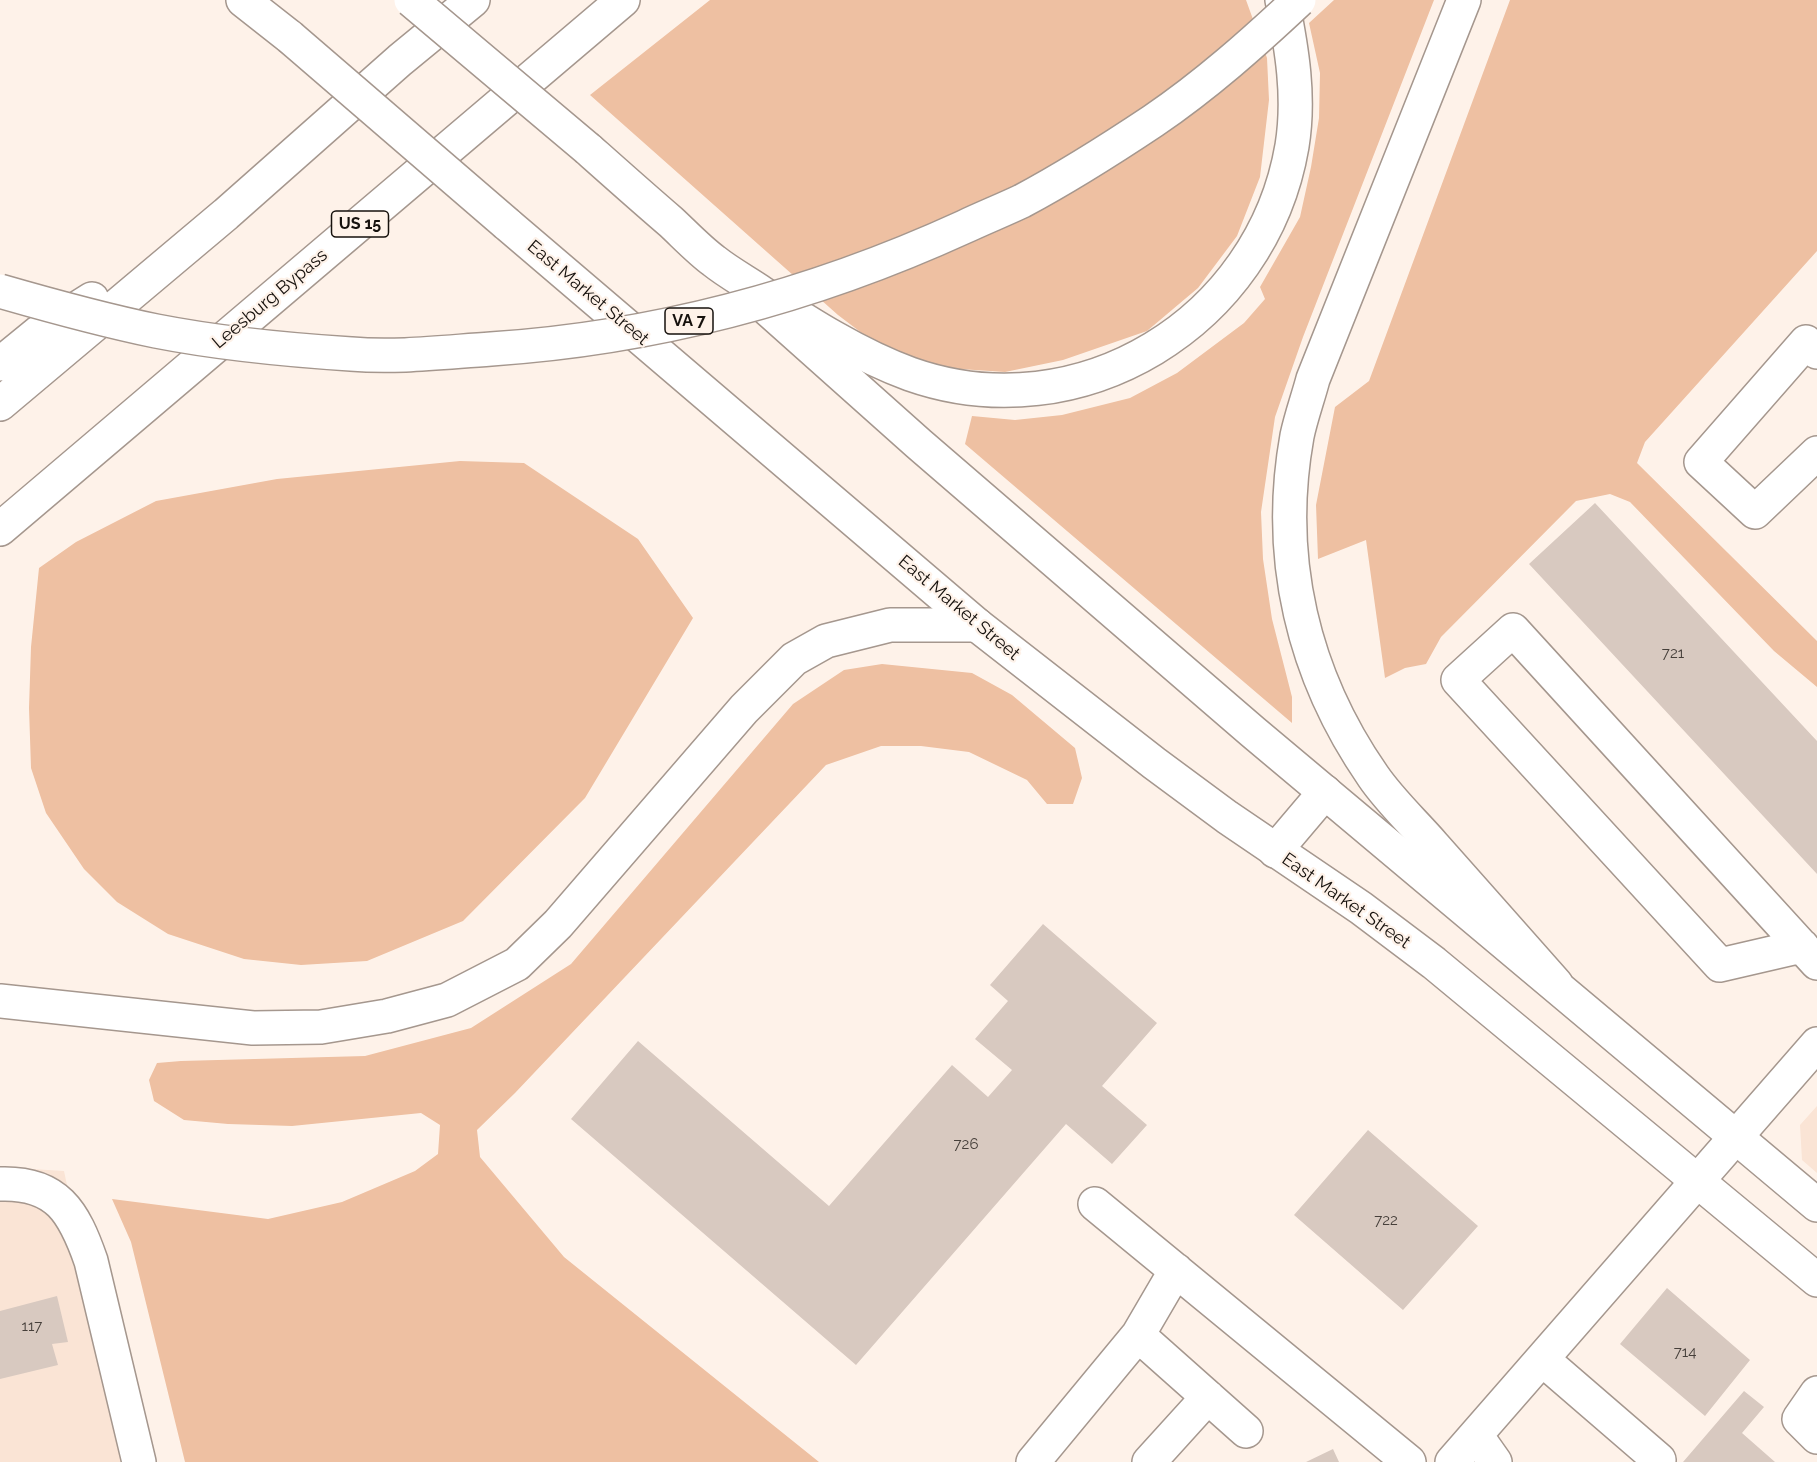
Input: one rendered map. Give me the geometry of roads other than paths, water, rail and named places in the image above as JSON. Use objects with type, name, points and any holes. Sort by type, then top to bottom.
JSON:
[{"type":"main road","points":[[243,0],[290,37]]},
{"type":"main road","name":"East Market Street","points":[[248,0],[977,625],[1145,757],[1275,851],[1361,908],[1434,963],[1817,1280]]},
{"type":"main road","points":[[411,0],[588,149],[920,444],[1325,792],[1817,1205]]},
{"type":"main road","points":[[0,404],[226,214],[400,60],[473,0]]},
{"type":"main road","name":"Leesburg Bypass","points":[[0,529],[623,0]]},
{"type":"main road","points":[[713,261],[809,324],[913,375],[961,387],[1010,390],[1061,386],[1103,374],[1153,350],[1194,320],[1228,285],[1258,241],[1278,197],[1292,146],[1296,98],[1293,51],[1282,0]]},
{"type":"main road","name":"VA 7","points":[[0,291],[76,313],[160,332],[354,355],[436,353],[551,345],[641,332],[737,309],[828,282],[915,249],[1022,201],[1156,119],[1233,61],[1299,0]]},
{"type":"main road","points":[[1464,0],[1313,379],[1294,458],[1290,492],[1290,553],[1302,624],[1317,673],[1342,728],[1374,778],[1556,984]]},
{"type":"main road","points":[[0,364],[38,333],[226,214]]},
{"type":"main road","points":[[0,348],[38,333]]},
{"type":"main road","points":[[1813,342],[1701,462],[1755,512],[1817,453]]},
{"type":"main road","points":[[0,1001],[253,1028],[321,1027],[387,1016],[447,1000],[517,964],[558,924],[744,709],[794,659],[826,641],[890,625],[977,625]]},
{"type":"main road","points":[[1513,630],[1809,954],[1720,965],[1458,680],[1513,630]]},
{"type":"main road","points":[[1275,851],[1325,792]]},
{"type":"main road","points":[[1452,1462],[1817,1044]]},
{"type":"main road","points":[[0,1184],[21,1183],[45,1192],[64,1205],[80,1230],[91,1261],[138,1462]]},
{"type":"main road","points":[[1095,1204],[1408,1462]]},
{"type":"main road","points":[[1033,1462],[1138,1335],[1176,1270]]},
{"type":"main road","points":[[1138,1335],[1246,1431]]},
{"type":"main road","points":[[1542,1359],[1659,1460]]},
{"type":"main road","points":[[1817,1393],[1799,1419],[1817,1437]]},
{"type":"main road","points":[[1149,1462],[1208,1397]]},
{"type":"main road","points":[[1476,1435],[1495,1462]]}]
